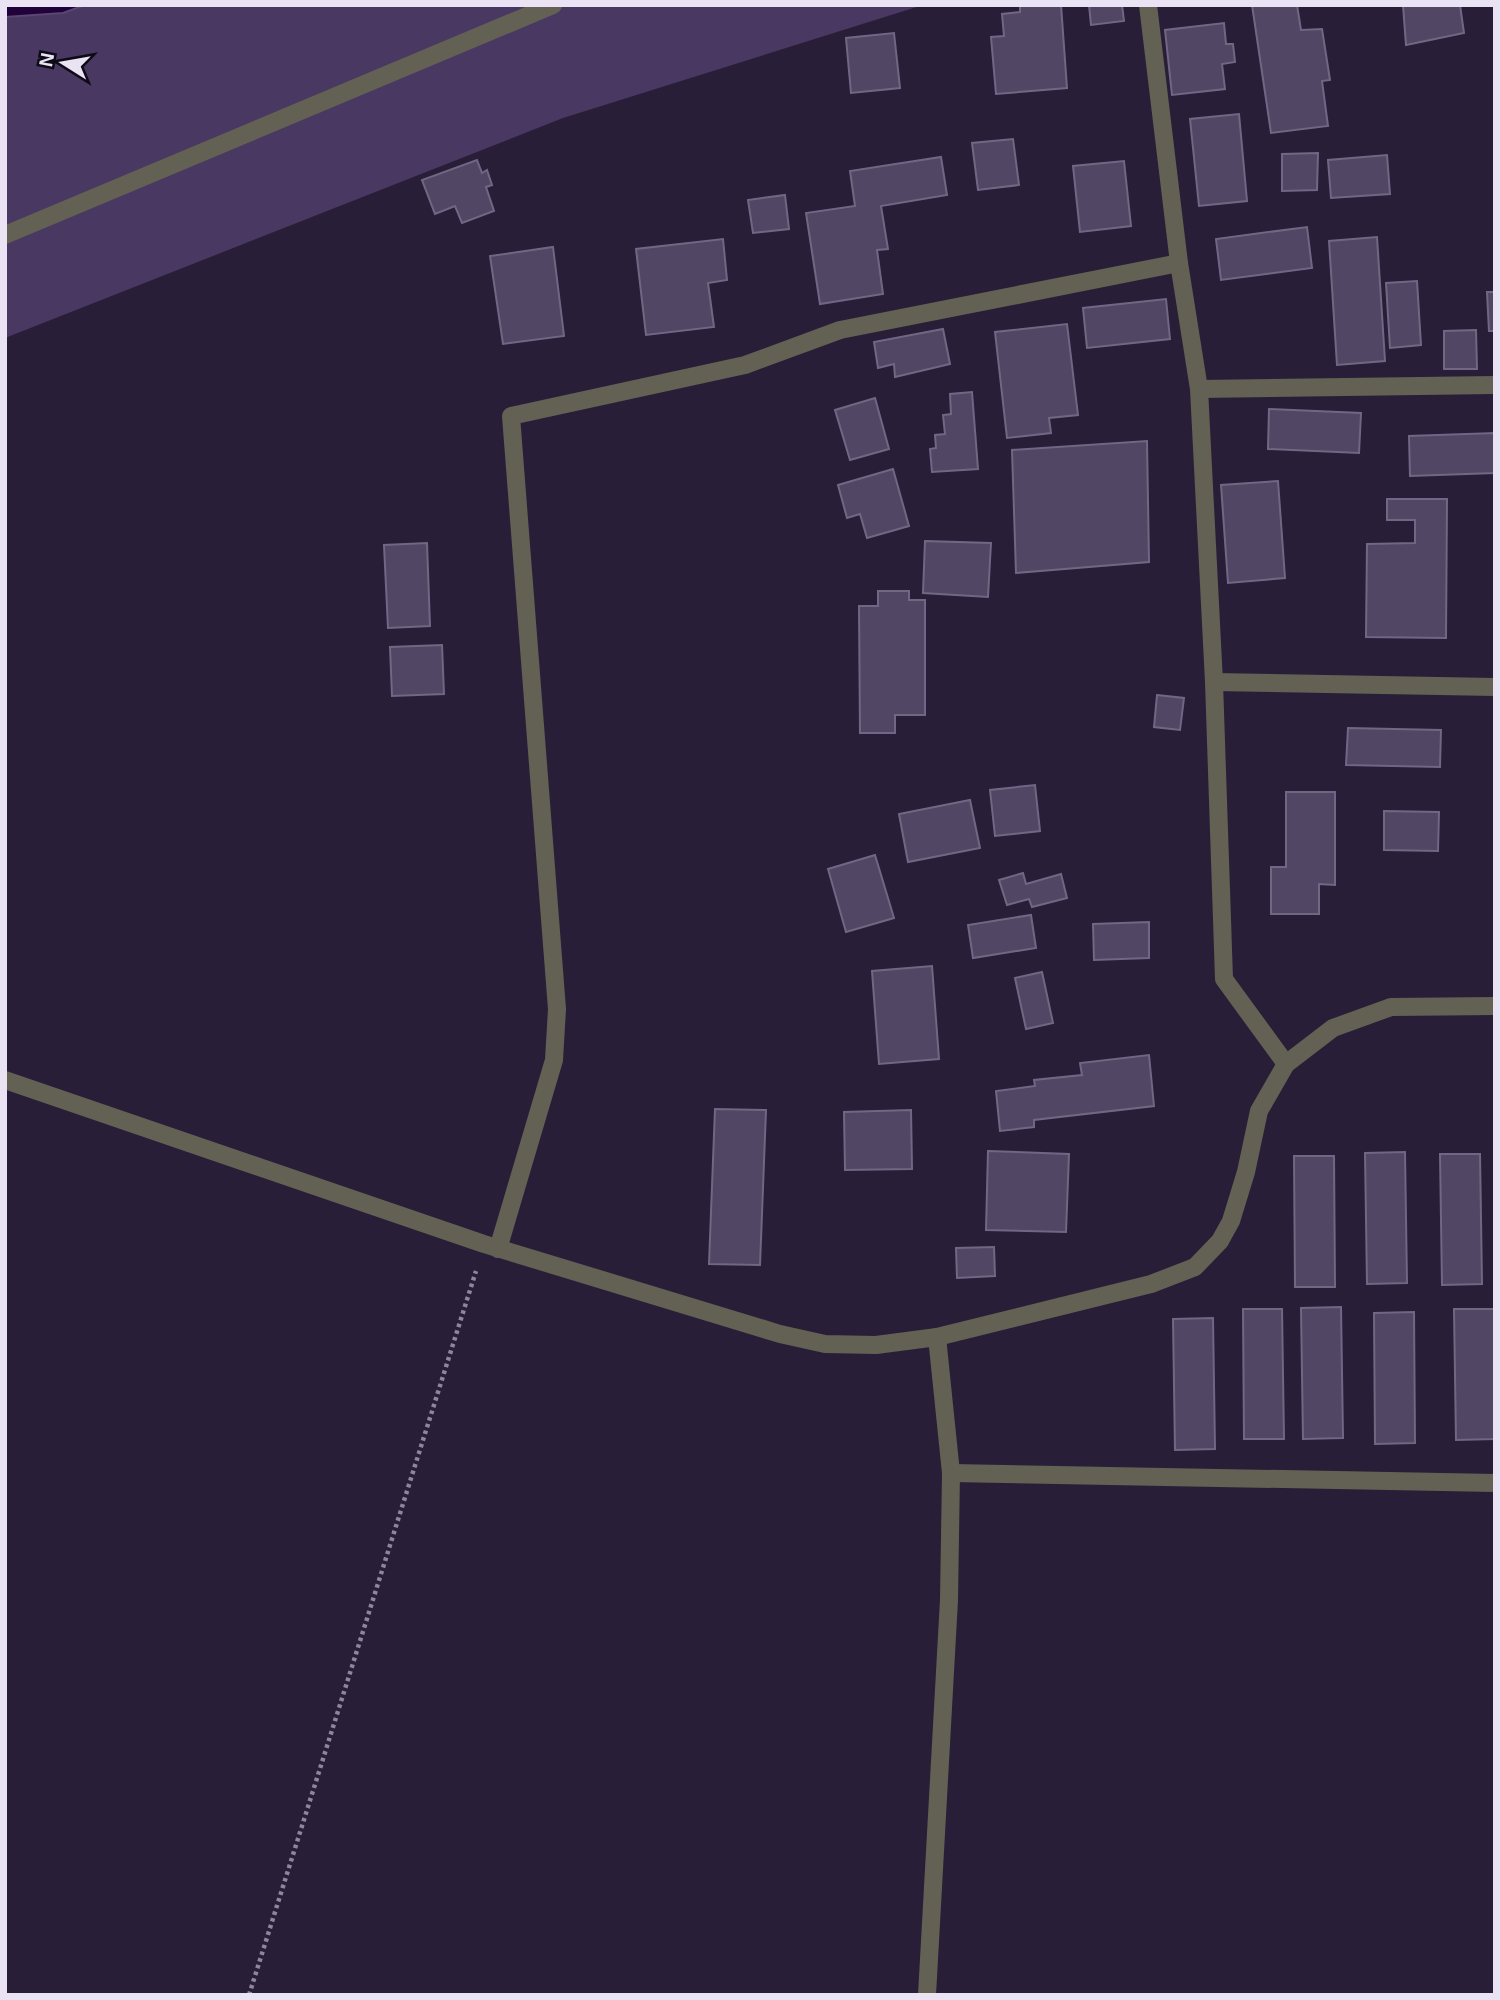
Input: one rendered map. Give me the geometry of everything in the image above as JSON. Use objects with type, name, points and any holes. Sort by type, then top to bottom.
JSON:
[{"type":"street","points":[[5,235],[554,5]]},
{"type":"street","points":[[1148,5],[1179,263],[1199,389],[1214,682],[1224,979],[1286,1064]]},
{"type":"street","points":[[491,1247],[554,1060],[558,1009],[511,416],[745,366],[839,330],[1179,263]]},
{"type":"street","points":[[1199,389],[1495,385]]},
{"type":"street","points":[[1214,682],[1495,687]]},
{"type":"street","points":[[5,1080],[491,1247],[780,1334],[825,1344],[876,1345],[937,1338],[1151,1284],[1195,1266],[1220,1241],[1231,1221],[1246,1172],[1259,1111],[1286,1064],[1333,1028],[1391,1007],[1495,1006]]},
{"type":"street","points":[[927,1995],[948,1642],[951,1473],[937,1338]]},
{"type":"street","points":[[951,1473],[1495,1483]]},
{"type":"path","points":[[249,1995],[491,1247]]},
{"type":"shaded area","points":[[5,5],[923,5],[563,118],[5,338]]},
{"type":"shaded area","points":[[5,5],[85,5],[63,13],[5,17]]},
{"type":"building","points":[[1020,5],[1061,5],[1067,88],[996,94],[991,37],[1004,36],[1002,14],[1020,12]]},
{"type":"building","points":[[1089,5],[1122,5],[1124,21],[1091,25]]},
{"type":"building","points":[[1252,5],[1297,5],[1301,30],[1322,29],[1330,80],[1322,81],[1328,126],[1271,133]]},
{"type":"building","points":[[1403,5],[1460,5],[1464,33],[1406,45]]},
{"type":"building","points":[[1224,23],[1226,44],[1233,44],[1235,62],[1222,64],[1225,89],[1172,95],[1165,30]]},
{"type":"building","points":[[894,33],[900,88],[851,93],[846,38]]},
{"type":"building","points":[[1239,114],[1247,201],[1199,206],[1190,119]]},
{"type":"building","points":[[1013,139],[1019,185],[978,190],[972,143]]},
{"type":"building","points":[[1318,153],[1317,190],[1282,191],[1282,154]]},
{"type":"building","points":[[1387,155],[1390,194],[1331,198],[1328,160]]},
{"type":"building","points":[[941,157],[947,195],[881,206],[888,249],[877,250],[883,294],[820,304],[806,213],[855,206],[850,171]]},
{"type":"building","points":[[477,160],[482,173],[487,170],[492,185],[486,187],[494,211],[462,223],[455,206],[435,214],[422,180]]},
{"type":"building","points":[[1124,161],[1131,226],[1080,232],[1073,166]]},
{"type":"building","points":[[785,195],[789,229],[753,233],[748,200]]},
{"type":"building","points":[[1307,227],[1312,268],[1221,280],[1216,239]]},
{"type":"building","points":[[1377,237],[1385,361],[1337,365],[1329,241]]},
{"type":"building","points":[[723,239],[727,280],[708,283],[714,327],[646,335],[636,249]]},
{"type":"building","points":[[553,247],[564,336],[503,344],[490,256]]},
{"type":"building","points":[[1417,281],[1421,345],[1390,348],[1386,283]]},
{"type":"building","points":[[1487,292],[1495,292],[1495,331],[1489,331]]},
{"type":"building","points":[[1166,299],[1170,339],[1087,348],[1083,308]]},
{"type":"building","points":[[1067,324],[1078,415],[1049,418],[1051,433],[1007,438],[995,332]]},
{"type":"building","points":[[943,329],[950,364],[895,377],[894,364],[878,368],[874,342]]},
{"type":"building","points":[[1476,330],[1477,369],[1444,369],[1444,331]]},
{"type":"building","points":[[972,392],[978,469],[932,472],[930,449],[936,448],[935,435],[945,434],[943,415],[951,414],[950,394]]},
{"type":"building","points":[[875,398],[889,449],[850,460],[835,410]]},
{"type":"building","points":[[1269,409],[1361,413],[1359,453],[1268,449]]},
{"type":"building","points":[[1495,433],[1495,473],[1410,476],[1409,436]]},
{"type":"building","points":[[1147,441],[1149,562],[1016,573],[1012,450]]},
{"type":"building","points":[[893,469],[909,526],[867,538],[860,514],[847,518],[838,485]]},
{"type":"building","points":[[1278,481],[1285,578],[1228,583],[1221,485]]},
{"type":"building","points":[[1387,499],[1447,499],[1446,638],[1366,637],[1367,544],[1415,543],[1415,520],[1387,520]]},
{"type":"building","points":[[925,541],[991,543],[988,597],[923,593]]},
{"type":"building","points":[[427,543],[430,626],[388,628],[384,545]]},
{"type":"building","points":[[878,591],[909,591],[909,600],[925,600],[925,715],[895,715],[895,733],[860,733],[859,606],[878,606]]},
{"type":"building","points":[[442,645],[444,694],[392,696],[390,647]]},
{"type":"building","points":[[1157,695],[1184,698],[1180,730],[1154,727]]},
{"type":"building","points":[[1348,728],[1441,730],[1440,767],[1346,765]]},
{"type":"building","points":[[1035,785],[1040,831],[995,836],[990,790]]},
{"type":"building","points":[[1286,792],[1335,792],[1335,885],[1319,884],[1319,914],[1271,914],[1271,867],[1286,867]]},
{"type":"building","points":[[970,800],[980,848],[908,862],[899,814]]},
{"type":"building","points":[[1384,811],[1439,812],[1438,851],[1384,850]]},
{"type":"building","points":[[875,855],[894,918],[846,932],[828,869]]},
{"type":"building","points":[[1023,873],[1026,884],[1061,874],[1067,898],[1032,907],[1029,899],[1007,905],[999,880]]},
{"type":"building","points":[[1031,915],[1036,948],[973,958],[968,925]]},
{"type":"building","points":[[1149,922],[1149,958],[1094,960],[1093,924]]},
{"type":"building","points":[[932,966],[939,1059],[879,1064],[872,971]]},
{"type":"building","points":[[1042,972],[1053,1023],[1026,1029],[1015,978]]},
{"type":"building","points":[[1149,1055],[1154,1106],[1034,1120],[1034,1127],[1000,1131],[996,1091],[1035,1086],[1034,1080],[1082,1075],[1080,1063]]},
{"type":"building","points":[[715,1109],[766,1110],[760,1265],[709,1264]]},
{"type":"building","points":[[911,1110],[912,1169],[845,1170],[844,1112]]},
{"type":"building","points":[[988,1151],[1069,1154],[1066,1232],[986,1230]]},
{"type":"building","points":[[1405,1152],[1407,1283],[1367,1284],[1365,1153]]},
{"type":"building","points":[[1440,1154],[1480,1154],[1482,1284],[1442,1285]]},
{"type":"building","points":[[1294,1156],[1334,1156],[1335,1287],[1295,1287]]},
{"type":"building","points":[[994,1247],[995,1276],[957,1278],[956,1248]]},
{"type":"building","points":[[1341,1307],[1343,1438],[1303,1439],[1301,1308]]},
{"type":"building","points":[[1243,1309],[1282,1309],[1284,1439],[1244,1439]]},
{"type":"building","points":[[1454,1309],[1494,1309],[1495,1439],[1456,1440]]},
{"type":"building","points":[[1414,1312],[1415,1443],[1375,1444],[1374,1313]]},
{"type":"building","points":[[1213,1318],[1215,1449],[1175,1450],[1173,1319]]}]
